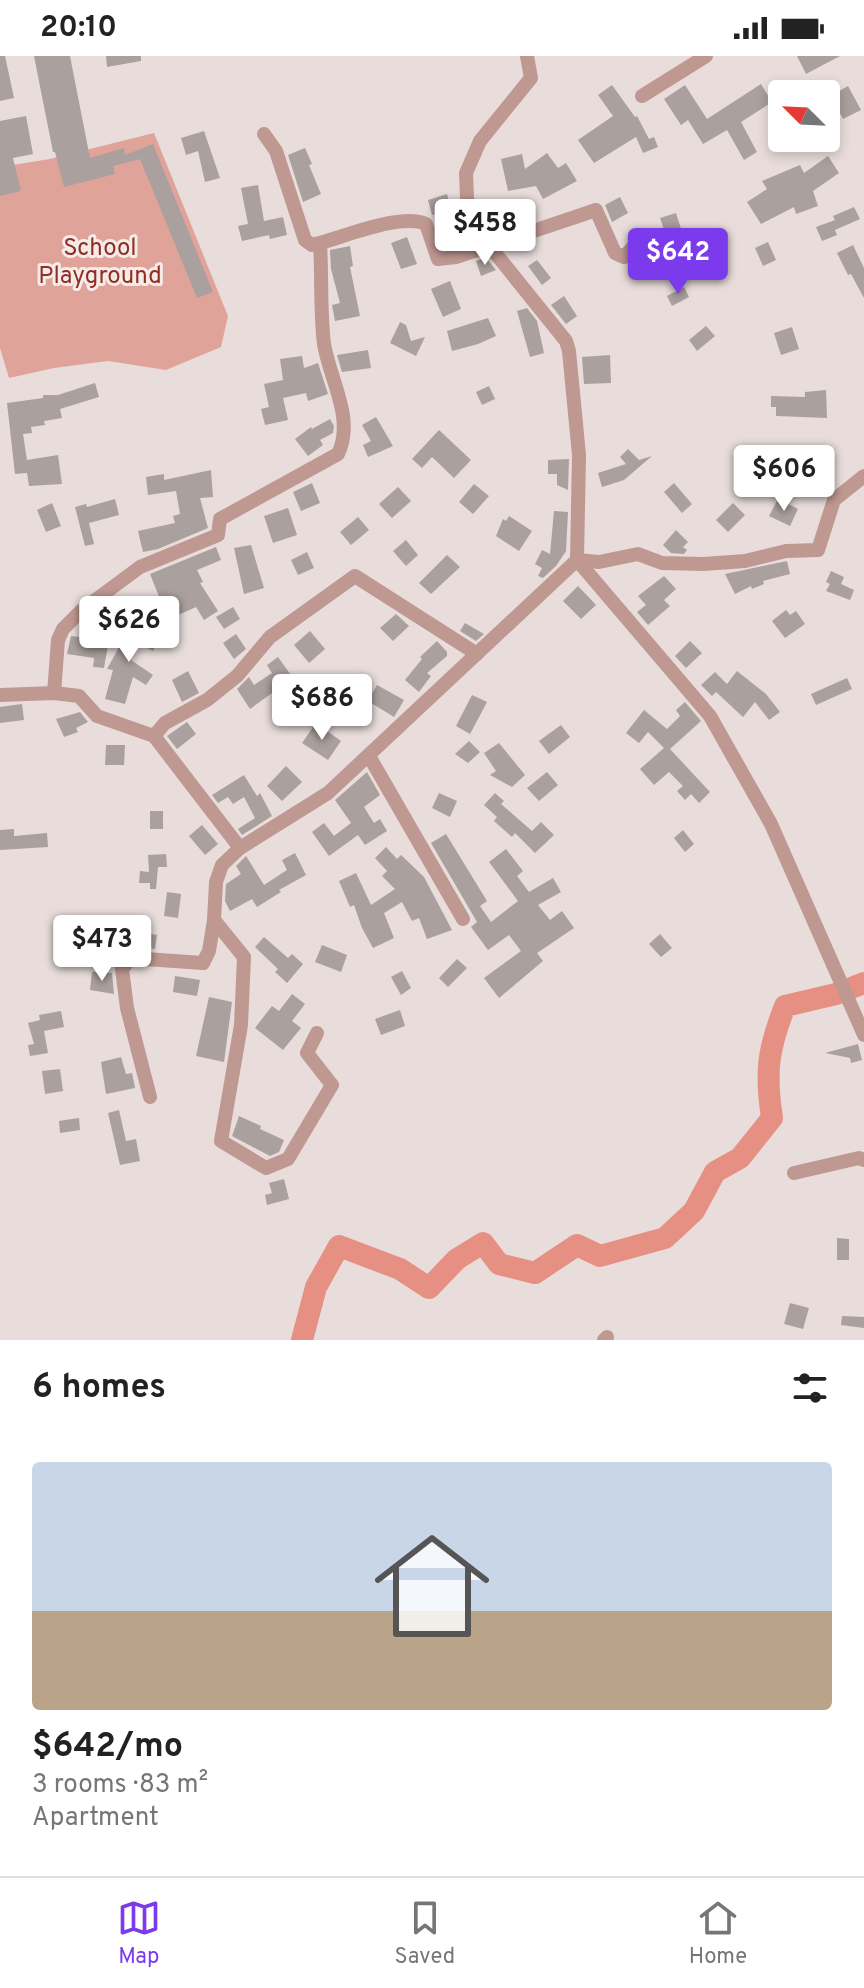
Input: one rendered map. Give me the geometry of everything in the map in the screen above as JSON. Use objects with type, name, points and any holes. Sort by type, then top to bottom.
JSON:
[{"type":"street","points":[[527,56],[531,78],[480,141],[466,173],[467,198],[475,228],[566,341],[579,455],[577,560],[710,716],[771,824],[864,1035]]},
{"type":"street","points":[[642,96],[706,56]]},
{"type":"street","points":[[264,134],[276,151],[305,240],[312,245],[362,229],[417,220],[426,224],[438,259],[456,257],[596,210],[615,253],[624,257],[642,237]]},
{"type":"street","points":[[54,693],[58,640],[63,629],[82,610],[140,567],[218,535],[220,519],[338,454],[345,441],[345,425],[324,344],[320,243]]},
{"type":"street","points":[[150,1097],[127,1008],[122,969],[131,958],[203,963],[209,951],[214,920],[216,882],[222,865],[240,848],[328,793],[577,560],[599,562],[638,554],[662,563],[703,564],[745,561],[786,551],[818,550],[834,500],[864,476]]},
{"type":"street","points":[[154,736],[165,723],[207,700],[237,676],[270,637],[355,576],[477,654]]},
{"type":"street","points":[[0,695],[54,693],[79,696],[97,716],[154,736],[240,848]]},
{"type":"street","points":[[369,756],[463,919]]},
{"type":"street","points":[[214,920],[244,957],[241,1025],[221,1141],[266,1168],[288,1159],[332,1085],[307,1053],[317,1033]]},
{"type":"street","points":[[794,1173],[859,1158],[864,1160]]},
{"type":"green space","name":"School Playground","points":[[154,133],[228,316],[221,347],[166,370],[108,361],[9,378],[0,348],[0,167],[50,159]]},
{"type":"building","points":[[0,56],[5,56],[14,98],[0,101]]},
{"type":"building","points":[[34,56],[70,56],[90,158],[124,148],[125,155],[153,144],[213,292],[197,298],[140,159],[113,166],[115,174],[64,187],[53,152]]},
{"type":"building","points":[[106,56],[141,56],[141,61],[107,67]]},
{"type":"building","points":[[797,56],[840,56],[806,74]]},
{"type":"building","points":[[761,84],[768,95],[768,105],[741,122],[757,152],[744,160],[727,130],[703,144],[688,120],[681,125],[664,99],[685,85],[707,119]]},
{"type":"building","points":[[612,85],[637,116],[649,139],[654,137],[658,147],[643,153],[636,137],[594,163],[578,140],[613,116],[598,95]]},
{"type":"building","points":[[848,86],[861,110],[843,119],[840,91]]},
{"type":"building","points":[[26,116],[33,154],[13,158],[21,191],[0,196],[0,121]]},
{"type":"building","points":[[204,131],[220,178],[205,182],[198,151],[186,155],[181,138]]},
{"type":"building","points":[[305,148],[321,194],[303,202],[288,155]]},
{"type":"building","points":[[547,153],[558,168],[566,163],[577,181],[543,199],[536,186],[508,191],[501,159],[522,154],[525,169]]},
{"type":"building","points":[[828,156],[839,173],[813,191],[818,206],[796,214],[794,207],[761,224],[747,202],[767,189],[762,181],[800,165],[804,173]]},
{"type":"building","points":[[258,185],[264,221],[283,217],[287,235],[242,241],[238,226],[248,224],[241,188]]},
{"type":"building","points":[[447,194],[451,209],[432,215],[428,200]]},
{"type":"building","points":[[620,197],[628,213],[612,222],[605,205]]},
{"type":"building","points":[[487,203],[514,217],[510,226],[494,217]]},
{"type":"building","points":[[854,207],[860,219],[835,230],[837,235],[822,241],[816,227],[835,220],[833,216]]},
{"type":"building","points":[[676,213],[684,238],[693,235],[696,244],[715,234],[722,247],[706,256],[681,264],[680,261],[648,276],[640,257],[669,244],[660,218]]},
{"type":"building","points":[[407,237],[417,264],[401,269],[391,243]]},
{"type":"building","points":[[768,242],[776,260],[763,266],[755,248]]},
{"type":"building","points":[[853,245],[864,268],[864,298],[837,253]]},
{"type":"building","points":[[350,246],[353,266],[350,267],[360,316],[335,321],[332,305],[340,303],[331,269],[330,250]]},
{"type":"building","points":[[486,258],[496,270],[481,276],[476,261]]},
{"type":"building","points":[[537,260],[551,278],[542,285],[528,266]]},
{"type":"building","points":[[450,281],[461,309],[443,317],[431,289]]},
{"type":"building","points":[[684,287],[689,297],[672,306],[667,296]]},
{"type":"building","points":[[564,296],[577,316],[566,324],[551,305]]},
{"type":"building","points":[[527,308],[537,321],[544,353],[530,357],[517,311]]},
{"type":"building","points":[[488,318],[496,336],[452,351],[447,331]]},
{"type":"building","points":[[400,322],[406,325],[411,341],[425,337],[416,356],[390,343]]},
{"type":"building","points":[[706,326],[715,336],[697,351],[689,340]]},
{"type":"building","points":[[792,327],[799,349],[781,355],[774,333]]},
{"type":"building","points":[[368,350],[371,368],[342,372],[337,355]]},
{"type":"building","points":[[610,355],[611,383],[584,384],[582,357]]},
{"type":"building","points":[[302,356],[304,368],[318,363],[328,394],[308,401],[306,393],[283,398],[288,420],[265,425],[261,409],[269,407],[264,384],[283,380],[280,359]]},
{"type":"building","points":[[95,383],[99,397],[60,409],[62,418],[44,421],[45,425],[31,427],[32,433],[23,434],[27,460],[58,455],[62,484],[29,486],[27,473],[15,474],[7,403],[58,395]]},
{"type":"building","points":[[489,386],[495,399],[482,405],[476,392]]},
{"type":"building","points":[[826,390],[827,418],[776,416],[776,407],[771,407],[771,396],[805,397],[805,392]]},
{"type":"building","points":[[376,417],[393,446],[368,457],[363,445],[371,441],[362,425]]},
{"type":"building","points":[[330,419],[334,426],[333,433],[320,440],[323,445],[308,456],[295,439],[311,427]]},
{"type":"building","points":[[439,430],[471,460],[454,478],[432,457],[422,468],[412,459]]},
{"type":"building","points":[[628,449],[639,460],[652,456],[624,480],[602,487],[598,473],[626,464],[620,457]]},
{"type":"building","points":[[569,459],[568,490],[557,485],[557,474],[548,474],[548,460]]},
{"type":"building","points":[[803,459],[815,464],[806,485],[793,480]]},
{"type":"building","points":[[211,470],[213,497],[200,498],[208,528],[143,552],[138,531],[175,523],[173,516],[180,514],[176,491],[148,495],[146,477],[164,474],[164,480]]},
{"type":"building","points":[[312,483],[320,503],[301,511],[293,492]]},
{"type":"building","points":[[674,483],[692,504],[682,513],[664,492]]},
{"type":"building","points":[[474,484],[489,496],[473,514],[459,502]]},
{"type":"building","points":[[398,487],[411,501],[392,518],[379,504]]},
{"type":"building","points":[[115,499],[119,515],[89,523],[94,544],[85,546],[75,507]]},
{"type":"building","points":[[778,499],[798,509],[790,526],[769,516]]},
{"type":"building","points":[[52,503],[61,526],[46,532],[37,510]]},
{"type":"building","points":[[733,503],[745,515],[728,532],[716,520]]},
{"type":"building","points":[[288,508],[297,535],[273,543],[264,516]]},
{"type":"building","points":[[554,511],[568,512],[566,551],[543,578],[538,576],[542,568],[535,564],[542,550],[550,554]]},
{"type":"building","points":[[509,516],[532,531],[519,551],[496,536],[503,519],[506,521]]},
{"type":"building","points":[[358,517],[369,530],[351,545],[340,532]]},
{"type":"building","points":[[676,530],[688,542],[683,547],[687,550],[684,554],[671,553],[663,545]]},
{"type":"building","points":[[406,540],[418,555],[406,566],[393,551]]},
{"type":"building","points":[[251,545],[264,588],[244,594],[234,548]]},
{"type":"building","points":[[216,547],[221,560],[197,570],[203,582],[200,583],[218,611],[204,620],[196,607],[176,616],[173,609],[161,616],[154,602],[160,599],[150,574]]},
{"type":"building","points":[[307,552],[314,568],[298,575],[291,560]]},
{"type":"building","points":[[447,555],[460,567],[431,594],[419,583]]},
{"type":"building","points":[[787,561],[790,574],[763,581],[764,584],[735,594],[725,574]]},
{"type":"building","points":[[831,571],[844,577],[841,584],[854,590],[850,600],[826,591]]},
{"type":"building","points":[[664,576],[676,589],[664,600],[670,606],[648,625],[637,612],[646,605],[638,596]]},
{"type":"building","points":[[578,586],[596,605],[581,619],[563,601]]},
{"type":"building","points":[[233,607],[240,619],[224,629],[216,617]]},
{"type":"building","points":[[786,610],[790,615],[796,611],[805,624],[785,638],[772,621]]},
{"type":"building","points":[[396,614],[409,626],[393,641],[380,628]]},
{"type":"building","points":[[99,621],[112,623],[104,668],[93,667],[94,658],[67,654],[71,636],[96,639]]},
{"type":"building","points":[[133,622],[160,637],[153,651],[136,642],[131,660],[153,675],[146,685],[133,677],[125,704],[105,699],[113,670],[107,669]]},
{"type":"building","points":[[465,623],[484,634],[476,641],[460,631]]},
{"type":"building","points":[[310,631],[325,649],[309,663],[294,645]]},
{"type":"building","points":[[236,634],[246,649],[234,659],[223,643]]},
{"type":"building","points":[[437,641],[447,656],[427,673],[431,676],[419,692],[405,680],[422,659],[420,657]]},
{"type":"building","points":[[690,641],[702,653],[686,668],[675,656]]},
{"type":"building","points":[[278,657],[293,678],[250,709],[237,689],[249,677],[254,685],[272,673],[267,665]]},
{"type":"building","points":[[188,671],[199,693],[182,702],[172,680]]},
{"type":"building","points":[[737,671],[766,694],[780,712],[769,720],[755,702],[743,717],[716,692],[712,696],[701,685],[715,672],[727,684]]},
{"type":"building","points":[[847,678],[852,689],[816,705],[811,694]]},
{"type":"building","points":[[377,685],[404,700],[394,717],[368,701]]},
{"type":"building","points":[[472,695],[487,702],[470,734],[456,726]]},
{"type":"building","points":[[685,702],[701,721],[670,749],[710,792],[699,803],[691,794],[685,800],[677,791],[683,786],[669,772],[654,785],[640,769],[664,748],[648,732],[639,743],[626,733],[644,710],[667,729],[680,716],[676,710]]},
{"type":"building","points":[[22,704],[24,720],[0,723],[0,707]]},
{"type":"building","points":[[80,712],[88,722],[76,728],[78,732],[64,737],[56,719]]},
{"type":"building","points":[[187,722],[196,734],[177,749],[167,736]]},
{"type":"building","points":[[316,723],[341,741],[328,760],[302,743]]},
{"type":"building","points":[[561,725],[570,737],[549,754],[539,741]]},
{"type":"building","points":[[469,741],[480,752],[468,763],[455,754]]},
{"type":"building","points":[[499,743],[525,775],[512,787],[490,775],[496,771],[484,753]]},
{"type":"building","points":[[106,745],[125,745],[124,765],[105,765]]},
{"type":"building","points":[[286,766],[302,782],[282,801],[267,786]]},
{"type":"building","points":[[367,772],[380,795],[364,807],[374,823],[380,819],[387,831],[365,845],[358,835],[329,856],[312,832],[324,823],[334,836],[351,823],[335,800]]},
{"type":"building","points":[[547,772],[558,785],[539,801],[527,788]]},
{"type":"building","points":[[244,775],[257,796],[260,793],[272,816],[242,835],[238,829],[255,818],[244,797],[233,804],[228,797],[218,803],[212,795]]},
{"type":"building","points":[[439,793],[457,801],[450,817],[432,808]]},
{"type":"building","points":[[495,793],[504,801],[501,804],[532,831],[541,822],[554,835],[535,853],[515,833],[512,837],[494,821],[497,817],[484,805]]},
{"type":"building","points":[[150,811],[163,811],[163,829],[150,829]]},
{"type":"building","points":[[202,825],[218,844],[205,855],[189,836]]},
{"type":"building","points":[[14,829],[14,836],[47,833],[48,847],[0,850],[0,830]]},
{"type":"building","points":[[683,830],[694,844],[685,852],[674,838]]},
{"type":"building","points":[[446,834],[487,901],[480,906],[491,922],[518,901],[489,862],[506,849],[523,871],[517,876],[529,892],[553,878],[561,892],[538,905],[550,920],[562,911],[574,928],[537,953],[543,961],[499,998],[484,978],[521,951],[509,935],[488,950],[471,927],[477,922],[431,843]]},
{"type":"building","points":[[386,847],[397,859],[401,855],[424,877],[452,930],[427,939],[419,918],[412,921],[402,902],[384,913],[394,938],[373,948],[354,905],[350,907],[339,881],[356,873],[371,905],[395,889],[382,876],[387,871],[375,858]]},
{"type":"building","points":[[295,853],[306,875],[257,907],[252,899],[230,911],[225,901],[226,884],[241,874],[236,866],[246,856],[264,885],[287,870],[282,860]]},
{"type":"building","points":[[166,854],[167,867],[158,867],[156,889],[150,889],[150,883],[139,883],[140,871],[149,872],[148,855]]},
{"type":"building","points":[[167,892],[181,894],[178,918],[164,916]]},
{"type":"building","points":[[87,921],[157,935],[155,949],[107,943],[108,937],[85,934]]},
{"type":"building","points":[[660,934],[672,948],[661,957],[649,944]]},
{"type":"building","points":[[264,937],[288,958],[292,954],[303,964],[287,983],[275,972],[278,969],[255,947]]},
{"type":"building","points":[[322,945],[347,955],[341,972],[315,962]]},
{"type":"building","points":[[457,959],[467,968],[448,987],[439,978]]},
{"type":"building","points":[[402,971],[411,988],[401,995],[391,977]]},
{"type":"building","points":[[92,972],[112,973],[114,994],[90,990]]},
{"type":"building","points":[[175,976],[200,980],[197,996],[173,992]]},
{"type":"building","points":[[292,994],[305,1004],[292,1021],[301,1028],[283,1050],[255,1028],[272,1006],[279,1011]]},
{"type":"building","points":[[209,997],[232,1002],[224,1062],[196,1056]]},
{"type":"building","points":[[400,1010],[405,1026],[381,1035],[375,1019]]},
{"type":"building","points":[[61,1011],[64,1027],[44,1031],[48,1053],[30,1056],[28,1045],[34,1044],[28,1023],[40,1020],[39,1015]]},
{"type":"building","points":[[858,1044],[862,1060],[851,1063],[850,1058],[825,1053]]},
{"type":"building","points":[[121,1057],[126,1074],[132,1073],[135,1088],[106,1094],[101,1062]]},
{"type":"building","points":[[60,1069],[63,1091],[45,1094],[42,1071]]},
{"type":"building","points":[[119,1110],[126,1141],[136,1139],[140,1161],[120,1165],[108,1113]]},
{"type":"building","points":[[239,1116],[284,1140],[279,1152],[270,1156],[232,1136]]},
{"type":"building","points":[[79,1118],[80,1130],[60,1133],[59,1121]]},
{"type":"building","points":[[284,1179],[289,1199],[267,1205],[265,1195],[272,1193],[269,1183]]},
{"type":"building","points":[[837,1238],[849,1239],[849,1260],[837,1260]]},
{"type":"building","points":[[790,1303],[809,1308],[803,1329],[784,1324]]},
{"type":"building","points":[[842,1316],[864,1317],[864,1328],[841,1325]]},
{"type":"waterway","points":[[302,1340],[316,1287],[339,1246],[400,1269],[429,1288],[457,1259],[483,1243],[499,1264],[535,1273],[577,1245],[600,1256],[665,1238],[694,1211],[715,1172],[740,1158],[772,1118],[770,1061],[785,1006],[836,994],[864,983]]}]
